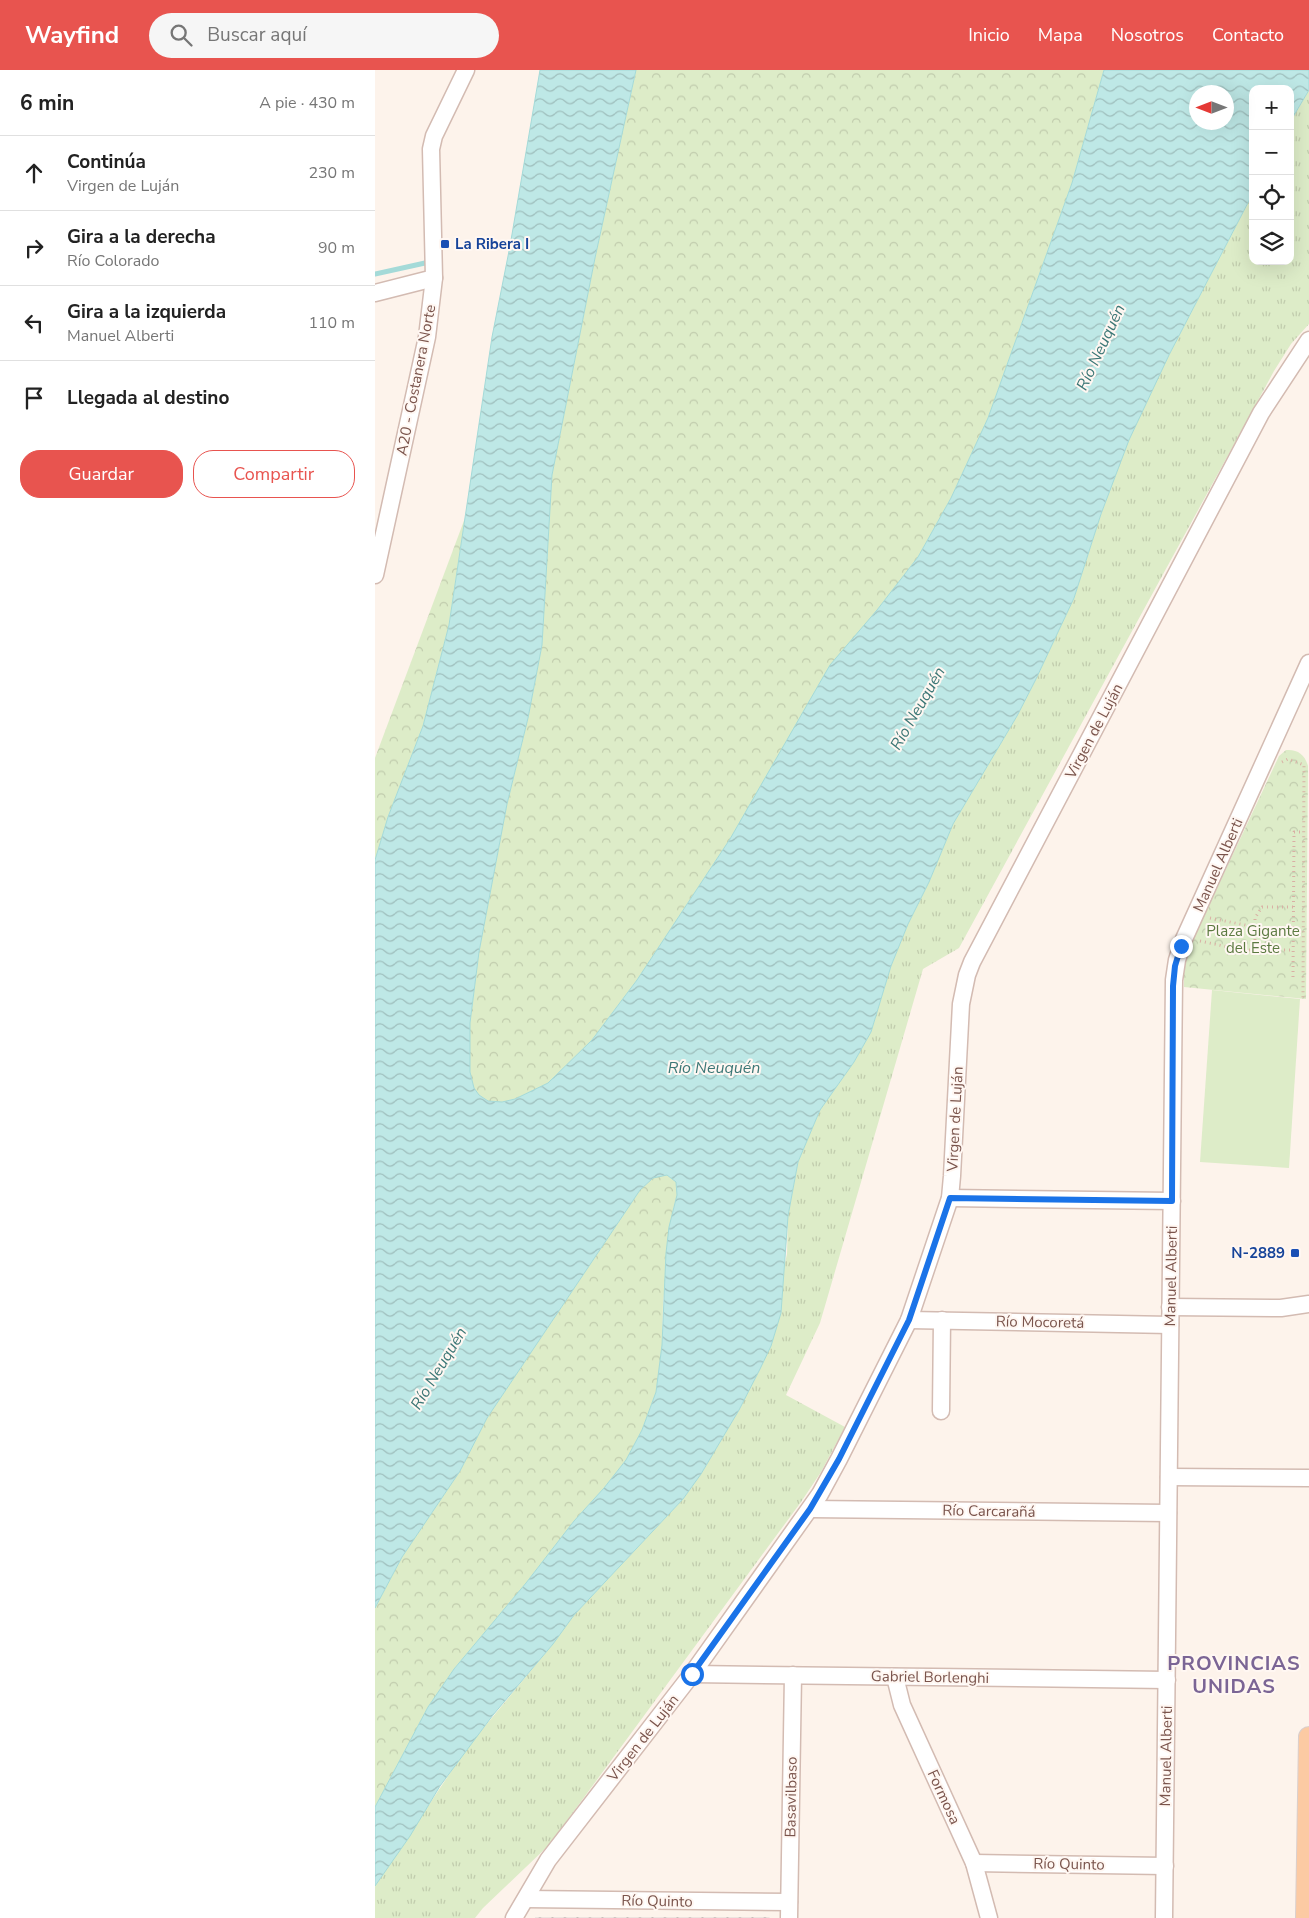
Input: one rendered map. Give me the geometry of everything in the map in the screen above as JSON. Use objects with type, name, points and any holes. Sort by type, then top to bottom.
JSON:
[{"type":"main road","points":[[1306,1918],[1309,1737]]},
{"type":"street","name":"A20 - Costanera Norte","points":[[375,575],[427,337],[434,278],[431,149],[435,136],[466,70]]},
{"type":"street","points":[[375,293],[434,278]]},
{"type":"street","name":"Virgen de Luján","points":[[515,1918],[536,1878],[561,1842],[692,1674],[810,1509],[839,1459],[909,1320],[950,1198],[961,1004],[972,962],[1261,413],[1309,340]]},
{"type":"street","name":"Manuel Alberti","points":[[1164,1918],[1173,986],[1177,960],[1184,939],[1309,663]]},
{"type":"street","points":[[950,1198],[1172,1201]]},
{"type":"street","points":[[1171,1307],[1281,1308],[1309,1304]]},
{"type":"street","name":"Río Mocoretá","points":[[909,1320],[1171,1325]]},
{"type":"street","points":[[941,1411],[942,1320]]},
{"type":"street","points":[[1169,1477],[1309,1478]]},
{"type":"street","name":"Río Carcarañá","points":[[810,1509],[1168,1513]]},
{"type":"street","name":"Gabriel Borlenghi","points":[[692,1674],[1167,1680]]},
{"type":"street","name":"Basavilbaso","points":[[789,1910],[793,1675]]},
{"type":"street","name":"Formosa","points":[[895,1677],[902,1705],[974,1862],[989,1918]]},
{"type":"street","name":"Río Quinto","points":[[974,1862],[1165,1866]]},
{"type":"street","name":"Río Quinto","points":[[526,1899],[789,1910]]},
{"type":"path","points":[[1288,759],[1304,765],[1303,998]]},
{"type":"path","points":[[1293,978],[1294,832],[1303,832]]},
{"type":"path","points":[[1255,950],[1255,918],[1262,907],[1293,907]]},
{"type":"path","points":[[1209,918],[1255,927]]},
{"type":"path","points":[[1199,940],[1242,950],[1293,950]]},
{"type":"shaded area","points":[[769,1917],[770,1918],[535,1918]]},
{"type":"green space","points":[[636,70],[1104,70],[1072,183],[988,418],[951,498],[918,557],[877,610],[779,756],[730,839],[637,980],[592,1040],[548,1083],[515,1099],[502,1102],[488,1101],[479,1095],[474,1088],[470,1072],[470,1023],[479,952],[507,804],[528,718],[542,645],[552,475],[595,258]]},
{"type":"green space","points":[[1309,90],[1309,324],[1291,344],[1274,371],[959,948],[923,969],[820,1323],[786,1395],[845,1427],[821,1472],[801,1502],[549,1845],[483,1908],[475,1918],[375,1918],[375,1886],[466,1749],[553,1644],[574,1615],[683,1499],[701,1474],[739,1410],[760,1369],[787,1254],[788,1216],[798,1162],[808,1138],[820,1110],[854,1062],[871,1032],[891,966],[953,824],[1017,716],[1035,681],[1074,598],[1101,514],[1128,440],[1169,355],[1249,201],[1249,265],[1294,265],[1294,115]]},
{"type":"green space","points":[[465,518],[449,625],[423,726],[388,817],[375,860],[375,758]]},
{"type":"green space","name":"Plaza Gigante del Este","points":[[1286,750],[1300,754],[1308,766],[1306,999],[1184,987],[1184,962],[1187,952],[1279,756]]},
{"type":"green space","points":[[1212,990],[1300,999],[1289,1168],[1200,1162]]},
{"type":"green space","points":[[667,1175],[676,1182],[677,1195],[673,1210],[663,1303],[662,1345],[656,1392],[642,1430],[626,1460],[604,1488],[574,1521],[526,1583],[454,1669],[428,1707],[375,1807],[375,1608],[402,1557],[460,1471],[487,1418],[640,1190],[653,1178]]},
{"type":"water","name":"Río Neuquén","points":[[540,70],[636,70],[595,258],[552,475],[542,645],[528,718],[507,804],[479,952],[470,1023],[470,1072],[474,1088],[479,1095],[488,1101],[502,1102],[515,1099],[548,1083],[592,1040],[637,980],[730,839],[830,665],[877,610],[918,557],[951,498],[988,418],[1072,183],[1104,70],[1309,70],[1309,90],[1294,115],[1294,85],[1249,85],[1249,201],[1169,355],[1129,440],[1101,514],[1074,598],[1035,681],[1017,716],[953,824],[891,966],[871,1032],[854,1062],[820,1110],[798,1162],[788,1216],[781,1313],[771,1346],[739,1410],[701,1474],[683,1499],[574,1615],[553,1644],[493,1715],[440,1786],[410,1836],[375,1886],[375,1807],[428,1707],[454,1669],[626,1460],[642,1430],[656,1392],[662,1345],[666,1253],[669,1227],[677,1195],[676,1182],[667,1175],[653,1178],[640,1190],[487,1418],[460,1471],[402,1557],[375,1608],[375,860],[388,817],[423,726],[449,625],[492,337],[510,246]]},
{"type":"waterway","points":[[375,274],[425,263]]},
{"type":"place","name":"La Ribera I","points":[[445,244]]},
{"type":"place","name":"N-2889","points":[[1295,1253]]},
{"type":"district","name":"PROVINCIAS UNIDAS","points":[[1234,1674]]},
{"type":"route","points":[[692,1674],[810,1509],[839,1459],[909,1320],[950,1198],[1172,1201],[1173,986],[1175,966],[1181,946]]}]
